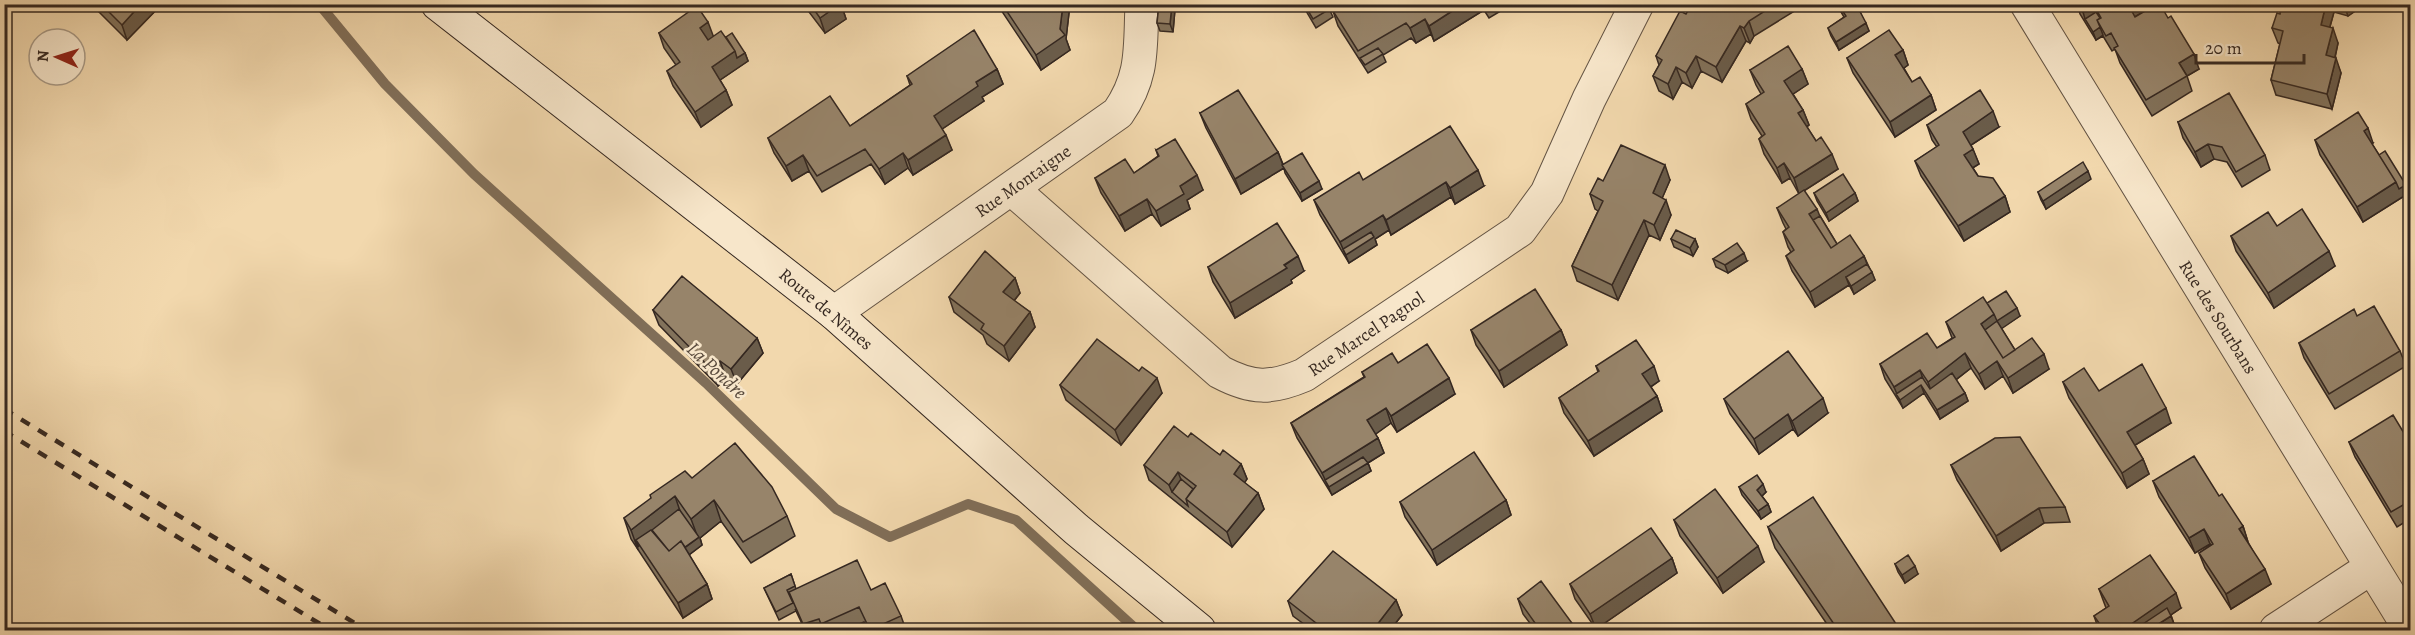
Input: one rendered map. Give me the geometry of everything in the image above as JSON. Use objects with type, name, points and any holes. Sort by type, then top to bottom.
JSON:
[{"type":"street","name":"Route de Nîmes","points":[[438,4],[834,313],[1076,529],[1199,630]]},
{"type":"street","name":"Rue Montaigne","points":[[834,313],[1105,124],[1123,106],[1132,92],[1138,72],[1142,4]]},
{"type":"street","name":"Rue Marcel Pagnol","points":[[1012,189],[1220,372],[1242,384],[1284,383],[1304,375],[1520,230],[1546,193],[1589,99],[1637,4]]},
{"type":"street","name":"Rue des Sourbans","points":[[2027,4],[2410,629]]},
{"type":"street","points":[[2276,630],[2372,567]]},
{"type":"building","points":[[101,4],[141,4],[122,25]]},
{"type":"building","points":[[810,4],[840,4],[820,18]]},
{"type":"building","points":[[1002,4],[1063,4],[1060,29],[1065,35],[1036,55]]},
{"type":"building","points":[[1159,4],[1172,4],[1170,24],[1157,23]]},
{"type":"building","points":[[1304,4],[1327,4],[1330,9],[1313,19]]},
{"type":"building","points":[[1344,4],[1463,4],[1429,26],[1425,19],[1410,28],[1406,23],[1358,51],[1333,11]]},
{"type":"building","points":[[1692,4],[1701,4],[1706,7],[1707,4],[1776,4],[1749,21],[1744,28],[1740,26],[1716,67],[1696,56],[1686,73],[1676,67],[1668,84],[1653,76],[1662,60],[1656,56],[1680,11],[1686,14]]},
{"type":"building","points":[[1838,4],[1856,4],[1866,23],[1836,42],[1828,28],[1846,16]]},
{"type":"building","points":[[2078,4],[2128,4],[2135,17],[2160,4],[2168,18],[2171,16],[2194,54],[2179,63],[2187,76],[2146,100],[2114,48],[2118,46],[2111,33],[2106,36],[2097,20],[2101,18],[2094,5],[2083,12]]},
{"type":"building","points":[[2282,4],[2326,4],[2321,25],[2333,28],[2326,55],[2336,58],[2327,94],[2271,80],[2283,31],[2272,28],[2277,13],[2280,14]]},
{"type":"building","points":[[2332,4],[2350,4],[2345,8]]},
{"type":"building","points":[[697,6],[708,22],[700,28],[708,40],[721,31],[735,51],[712,67],[726,90],[695,112],[667,71],[680,62],[659,33]]},
{"type":"building","points":[[2096,12],[2100,18],[2097,20],[2100,27],[2093,32],[2085,19]]},
{"type":"building","points":[[974,30],[997,69],[976,82],[978,86],[934,116],[946,135],[908,160],[903,153],[879,169],[865,149],[817,176],[803,155],[786,166],[768,138],[830,96],[850,126],[912,84],[907,76]]},
{"type":"building","points":[[1889,30],[1903,50],[1895,55],[1912,82],[1920,77],[1931,95],[1890,122],[1847,58]]},
{"type":"building","points":[[732,33],[745,53],[737,58],[726,37]]},
{"type":"building","points":[[1788,46],[1802,69],[1784,81],[1803,110],[1798,113],[1816,141],[1821,137],[1832,154],[1794,178],[1784,163],[1777,168],[1759,139],[1765,134],[1746,104],[1764,92],[1750,70]]},
{"type":"building","points":[[1378,48],[1383,54],[1365,65],[1360,58]]},
{"type":"building","points":[[2410,69],[2410,80],[2405,72]]},
{"type":"building","points":[[1238,90],[1278,152],[1235,179],[1200,113]]},
{"type":"building","points":[[1980,90],[1993,111],[1963,132],[1973,149],[1964,155],[1978,176],[1993,178],[2005,196],[1958,226],[1915,161],[1939,145],[1927,125]]},
{"type":"building","points":[[2229,93],[2265,155],[2236,172],[2222,147],[2208,144],[2195,152],[2178,122]]},
{"type":"building","points":[[2358,112],[2368,128],[2364,131],[2396,182],[2357,207],[2315,140]]},
{"type":"building","points":[[1450,126],[1478,170],[1450,188],[1446,182],[1386,220],[1383,215],[1340,242],[1314,200],[1359,172],[1363,180]]},
{"type":"building","points":[[1175,139],[1197,175],[1180,186],[1184,194],[1156,211],[1147,199],[1119,216],[1095,178],[1125,159],[1134,173],[1159,156],[1156,150]]},
{"type":"building","points":[[1621,145],[1665,165],[1653,193],[1666,200],[1654,225],[1644,220],[1612,285],[1572,266],[1603,201],[1590,194],[1598,178],[1603,181]]},
{"type":"building","points":[[2385,151],[2406,185],[2399,189],[2379,155]]},
{"type":"building","points":[[1302,153],[1319,181],[1300,193],[1282,165]]},
{"type":"building","points":[[2083,162],[2088,171],[2043,201],[2038,192]]},
{"type":"building","points":[[1843,174],[1855,193],[1826,213],[1814,193]]},
{"type":"building","points":[[1804,190],[1817,209],[1809,214],[1831,248],[1850,235],[1864,256],[1810,292],[1786,256],[1794,250],[1783,232],[1789,227],[1777,208]]},
{"type":"building","points":[[2302,209],[2329,251],[2268,293],[2231,236],[2268,212],[2277,226]]},
{"type":"building","points":[[1820,216],[1837,244],[1831,248],[1813,220]]},
{"type":"building","points":[[1277,223],[1298,256],[1284,265],[1287,268],[1230,303],[1208,267]]},
{"type":"building","points":[[1676,230],[1695,239],[1690,248],[1671,239]]},
{"type":"building","points":[[1371,232],[1374,237],[1346,255],[1343,249]]},
{"type":"building","points":[[1737,243],[1744,253],[1725,265],[1713,259]]},
{"type":"building","points":[[985,251],[1015,278],[1003,292],[1030,312],[1004,346],[981,329],[984,324],[949,297]]},
{"type":"building","points":[[1867,264],[1872,272],[1851,286],[1846,277]]},
{"type":"building","points":[[682,276],[757,338],[731,369],[720,361],[712,370],[653,310]]},
{"type":"building","points":[[1535,289],[1561,330],[1499,371],[1471,330]]},
{"type":"building","points":[[2006,291],[2017,308],[1997,321],[1987,303]]},
{"type":"building","points":[[1983,297],[1994,314],[1981,324],[2003,358],[2032,338],[2044,354],[2008,378],[1997,361],[1979,374],[1965,353],[1928,382],[1920,370],[1894,387],[1880,364],[1927,333],[1937,348],[1955,337],[1946,322]]},
{"type":"building","points":[[2374,306],[2400,351],[2329,394],[2299,343],[2354,309],[2357,316]]},
{"type":"building","points":[[1997,321],[2015,350],[2003,358],[1985,330]]},
{"type":"building","points":[[1097,339],[1139,371],[1142,367],[1157,378],[1115,430],[1060,385]]},
{"type":"building","points":[[1636,340],[1654,366],[1642,374],[1657,396],[1588,441],[1559,398],[1599,371],[1596,366]]},
{"type":"building","points":[[1427,344],[1449,378],[1391,416],[1386,408],[1367,420],[1378,438],[1322,473],[1291,423],[1365,377],[1362,372],[1392,353],[1398,363]]},
{"type":"building","points":[[1788,351],[1823,398],[1792,421],[1788,414],[1754,439],[1724,399]]},
{"type":"building","points":[[2142,364],[2166,408],[2127,432],[2143,459],[2122,473],[2063,382],[2084,368],[2099,391]]},
{"type":"building","points":[[1952,373],[1965,393],[1937,410],[1921,385],[1900,400],[1896,394],[1922,377],[1930,389]]},
{"type":"building","points":[[2393,415],[2410,443],[2410,501],[2391,512],[2349,442]]},
{"type":"building","points":[[1174,426],[1188,437],[1191,433],[1220,455],[1223,450],[1241,464],[1234,474],[1258,493],[1227,532],[1186,499],[1196,486],[1178,472],[1169,485],[1144,465]]},
{"type":"building","points":[[2020,437],[2065,507],[2039,508],[1996,536],[1951,465],[1995,438]]},
{"type":"building","points":[[735,443],[772,487],[787,516],[743,542],[714,500],[691,519],[675,496],[631,530],[624,518],[651,498],[650,495],[685,471],[692,478]]},
{"type":"building","points":[[1474,452],[1506,500],[1432,550],[1400,502]]},
{"type":"building","points":[[2194,456],[2219,496],[2222,494],[2243,526],[2239,529],[2265,569],[2226,594],[2199,553],[2213,544],[2204,529],[2189,538],[2153,481]]},
{"type":"building","points":[[1363,457],[1368,463],[1329,487],[1325,480]]},
{"type":"building","points":[[1757,475],[1763,484],[1757,490],[1768,504],[1758,511],[1739,487]]},
{"type":"building","points":[[1181,479],[1193,489],[1186,499],[1188,506],[1172,492]]},
{"type":"building","points":[[1715,489],[1758,546],[1717,578],[1674,520]]},
{"type":"building","points":[[1813,497],[1900,630],[1838,630],[1768,527]]},
{"type":"building","points":[[679,509],[699,537],[685,547],[681,541],[669,551],[652,530]]},
{"type":"building","points":[[1651,528],[1672,558],[1590,614],[1570,584]]},
{"type":"building","points":[[651,530],[669,551],[681,541],[707,584],[678,603],[636,540]]},
{"type":"building","points":[[1333,551],[1396,600],[1373,630],[1325,630],[1288,601]]},
{"type":"building","points":[[1908,555],[1915,566],[1902,575],[1895,564]]},
{"type":"building","points":[[2150,555],[2176,593],[2125,630],[2104,630],[2094,616],[2109,606],[2099,589]]},
{"type":"building","points":[[857,560],[871,590],[885,583],[901,616],[870,630],[859,607],[821,624],[819,619],[803,624],[789,592]]},
{"type":"building","points":[[791,574],[795,586],[787,590],[793,603],[776,612],[764,588]]},
{"type":"building","points":[[1541,581],[1577,630],[1540,630],[1518,599]]},
{"type":"building","points":[[2167,608],[2171,616],[2149,630],[2134,630]]},
{"type":"waterway","name":"La Pondre","points":[[319,4],[385,84],[474,174],[706,383],[836,509],[890,537],[968,504],[1016,520],[1137,630]]},
{"type":"railway","points":[[4,409],[366,630]]},
{"type":"railway","points":[[4,431],[330,630]]}]
